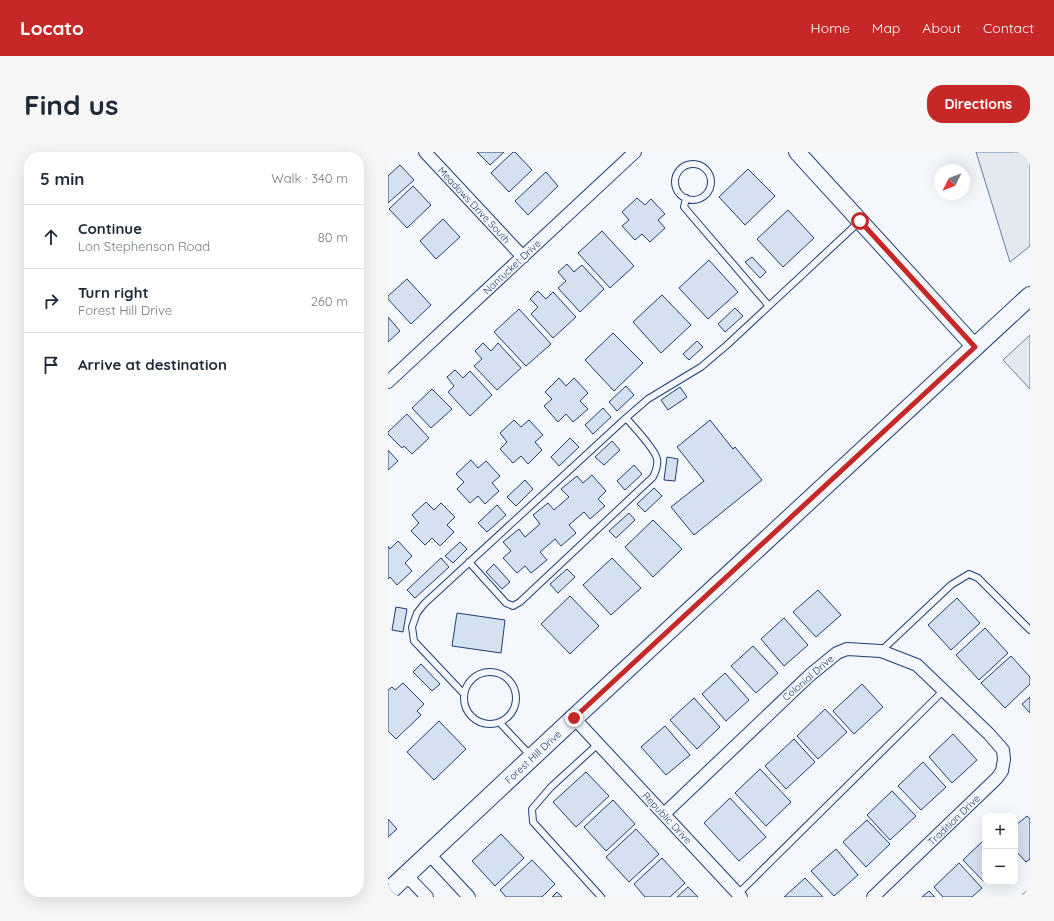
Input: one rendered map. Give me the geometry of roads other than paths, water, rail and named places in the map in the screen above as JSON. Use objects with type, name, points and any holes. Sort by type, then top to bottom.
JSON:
[{"type":"main road","name":"Forest Hill Drive","points":[[388,892],[1030,296]]},
{"type":"street","name":"Meadows Drive South","points":[[425,152],[523,257]]},
{"type":"street","name":"Nantucket Drive","points":[[388,382],[635,152]]},
{"type":"street","points":[[797,152],[975,347]]},
{"type":"street","name":"Colonial Drive","points":[[664,814],[810,675],[837,653],[847,649],[881,651],[918,665],[989,734]]},
{"type":"street","points":[[574,718],[596,741]]},
{"type":"street","name":"Tradition Drive","points":[[873,897],[997,778],[1002,771],[1004,759],[1003,750],[989,734]]},
{"type":"street","name":"Republic Drive","points":[[596,741],[740,896]]},
{"type":"street","points":[[429,854],[469,897]]},
{"type":"street","points":[[406,875],[427,897]]},
{"type":"lane","points":[[697,164],[702,167],[709,176],[709,187],[707,192],[698,199],[686,198],[677,190],[675,179],[677,173],[685,165],[697,164]]},
{"type":"lane","points":[[686,198],[684,207],[769,306]]},
{"type":"lane","points":[[464,694],[414,641],[412,627],[417,613],[424,604],[626,418],[648,399],[701,367],[727,345],[860,221]]},
{"type":"lane","points":[[469,562],[506,603],[512,606],[520,602],[653,477],[657,469],[657,458],[651,448],[626,418]]},
{"type":"lane","points":[[881,651],[951,585],[969,574],[978,578],[1030,630]]},
{"type":"lane","points":[[490,672],[499,673],[512,683],[516,691],[517,700],[515,709],[510,717],[500,723],[491,725],[474,719],[468,712],[464,703],[464,694],[468,685],[480,674],[490,672]]},
{"type":"lane","points":[[740,896],[944,690]]},
{"type":"lane","points":[[500,723],[532,757]]},
{"type":"lane","points":[[596,741],[551,787],[532,809],[533,822],[601,897]]},
{"type":"lane","points":[[1026,897],[1030,893]]}]
